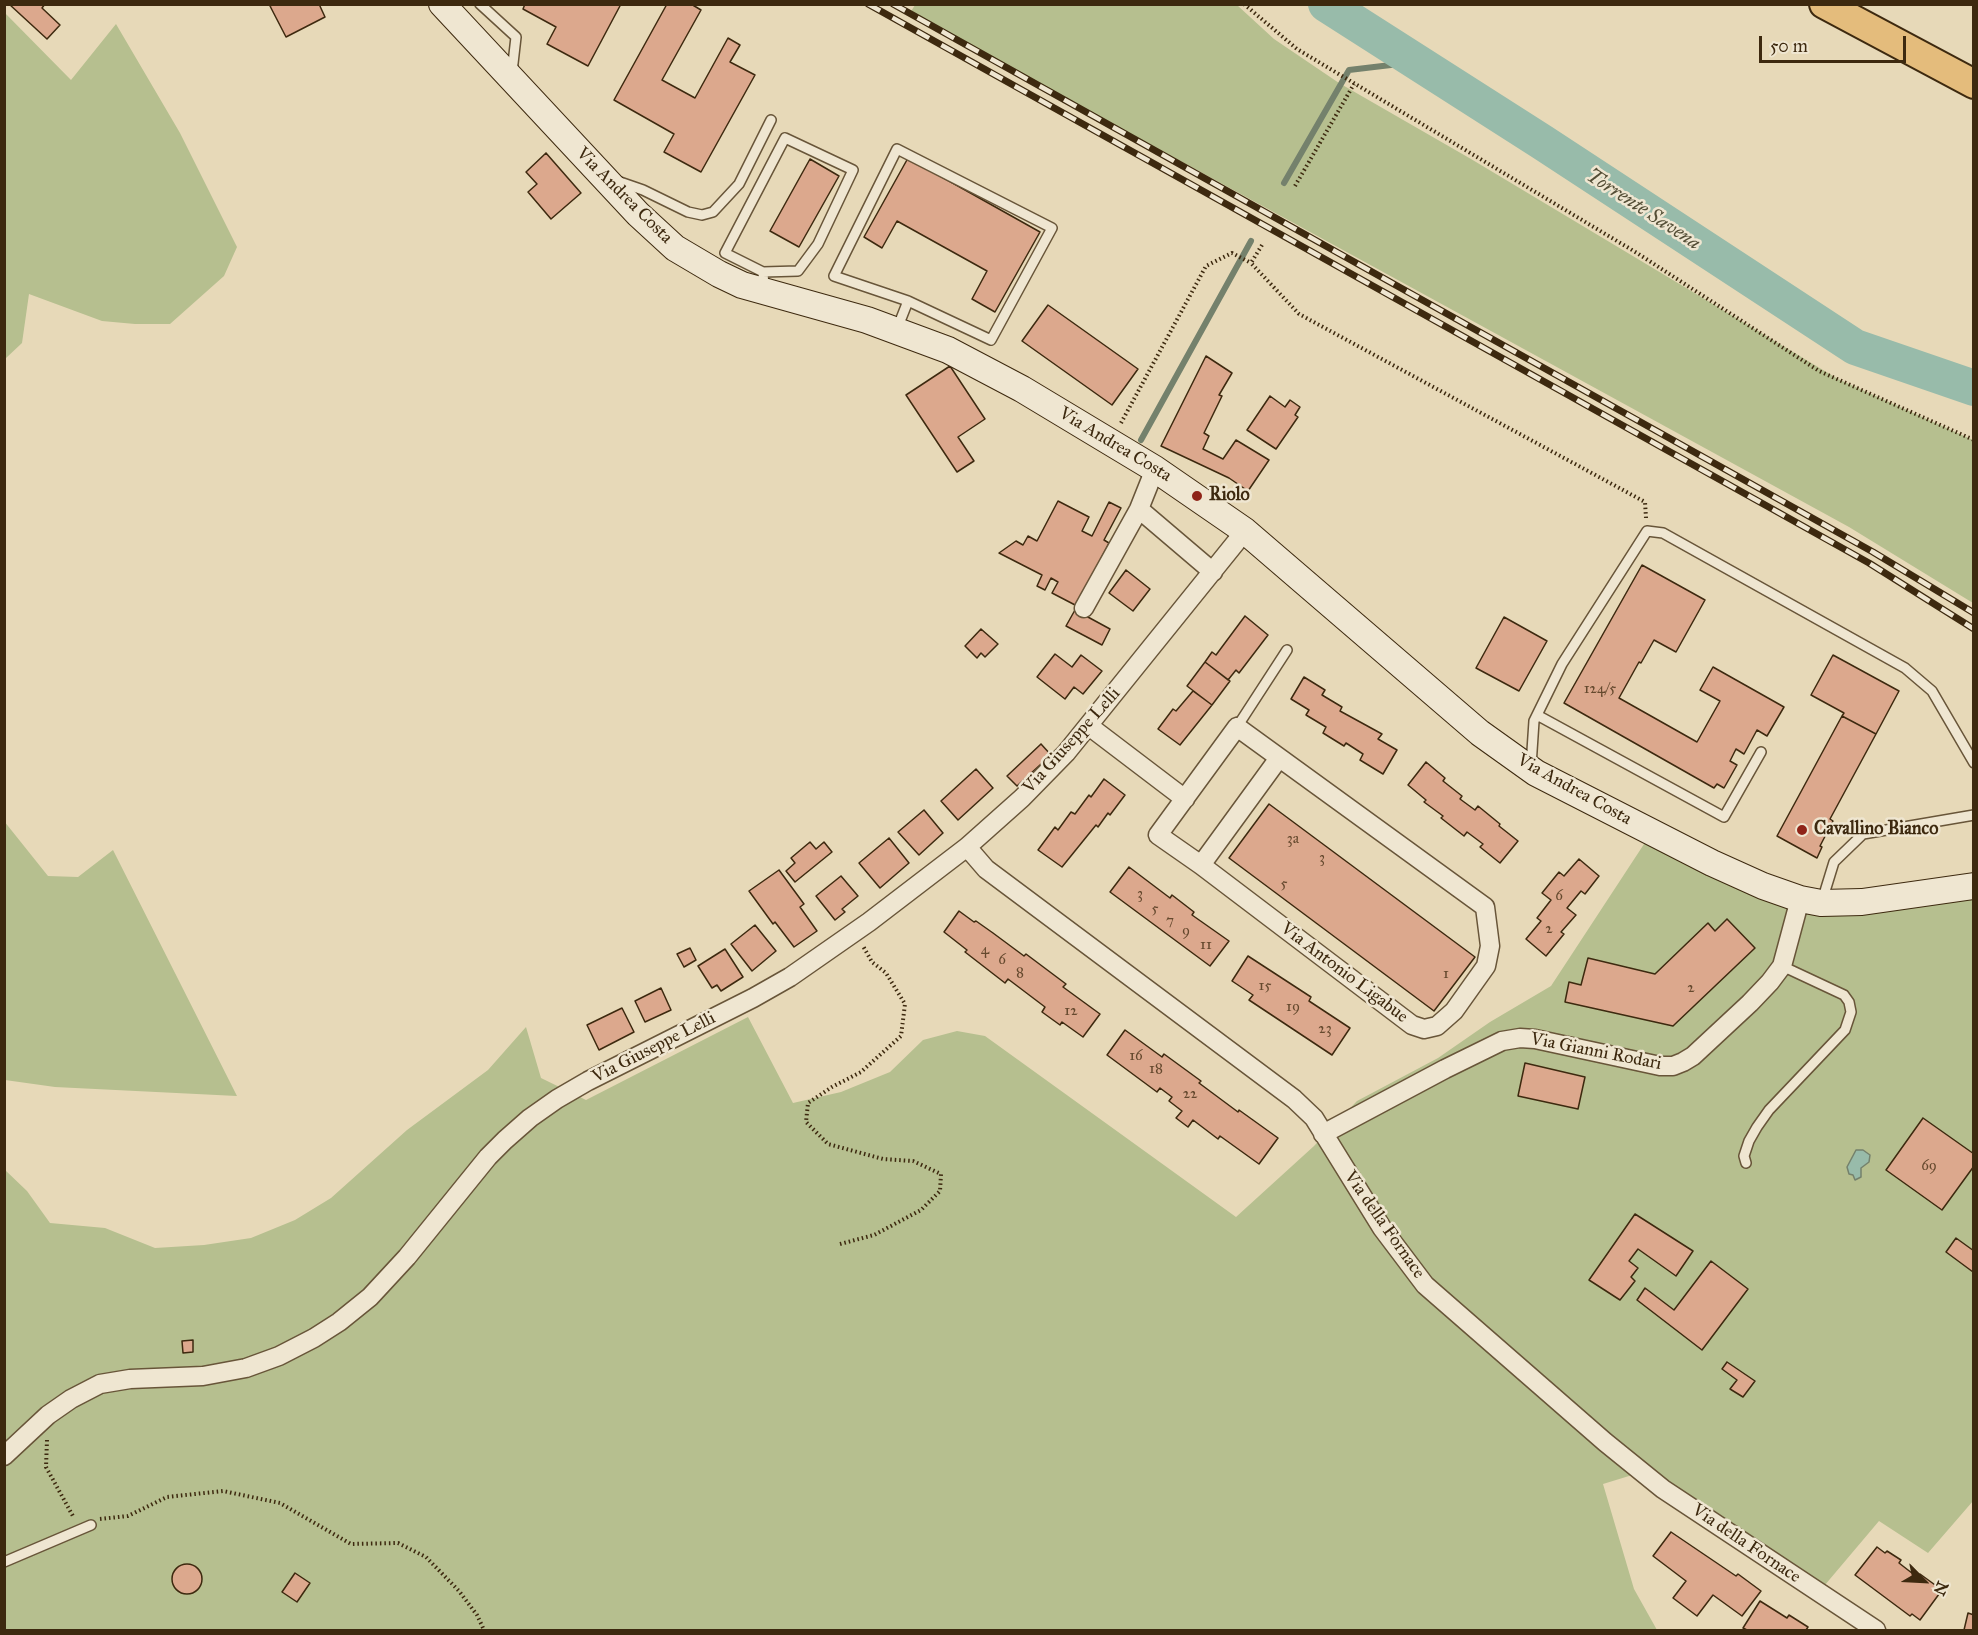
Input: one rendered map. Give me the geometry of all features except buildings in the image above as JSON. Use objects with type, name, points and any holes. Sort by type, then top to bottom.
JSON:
[{"type":"main road","name":"Via Andrea Costa","points":[[442,4],[638,214],[675,248],[719,274],[763,282],[948,350],[993,373],[1111,442],[1155,469],[1245,531],[1480,733],[1530,769],[1712,862],[1764,886],[1811,901],[1862,902],[1974,886]]},
{"type":"main road","points":[[1824,4],[1974,84]]},
{"type":"street","points":[[1084,608],[1139,508],[1155,469]]},
{"type":"street","points":[[1139,508],[1213,572]]},
{"type":"street","name":"Via Giuseppe Lelli","points":[[4,1456],[48,1415],[71,1399],[100,1384],[130,1379],[203,1376],[246,1368],[279,1356],[339,1322],[370,1297],[407,1257],[488,1157],[530,1118],[588,1081],[753,998],[789,977],[854,933],[967,847],[1046,774],[1089,726],[1245,531]]},
{"type":"street","points":[[1089,726],[1185,799]]},
{"type":"street","name":"Via Antonio Ligabue","points":[[1237,727],[1279,758],[1485,907],[1490,946],[1486,966],[1454,1011],[1437,1026],[1424,1029],[1412,1025],[1158,835],[1237,727]]},
{"type":"street","points":[[1201,865],[1279,758]]},
{"type":"street","name":"Via della Fornace","points":[[967,847],[986,869],[1294,1099],[1314,1118],[1382,1228],[1425,1285],[1605,1442],[1663,1489],[1876,1630]]},
{"type":"street","name":"Via Gianni Rodari","points":[[1323,1134],[1502,1041],[1520,1038],[1535,1039],[1645,1064],[1673,1066],[1683,1062],[1700,1050],[1770,982],[1782,966],[1811,901]]},
{"type":"lane","points":[[480,4],[516,37],[512,81]]},
{"type":"lane","points":[[601,175],[643,190],[688,212],[702,215],[713,212],[739,184],[771,120]]},
{"type":"lane","points":[[785,138],[852,170],[818,244],[798,271],[763,282],[725,253],[785,138]]},
{"type":"lane","points":[[897,149],[1052,228],[991,340],[908,301],[834,276],[897,149]]},
{"type":"lane","points":[[897,331],[908,301]]},
{"type":"lane","points":[[1530,769],[1534,721],[1562,664],[1647,531],[1663,533],[1905,669],[1932,691],[1974,763]]},
{"type":"lane","points":[[1237,727],[1287,650]]},
{"type":"lane","points":[[1537,715],[1724,817],[1761,752]]},
{"type":"lane","points":[[1811,901],[1834,862],[1863,834],[1974,815]]},
{"type":"lane","points":[[1746,1163],[1744,1156],[1756,1127],[1769,1110],[1845,1030],[1851,1012],[1849,1002],[1844,995],[1782,966]]},
{"type":"lane","points":[[4,1562],[93,1522]]},
{"type":"path","points":[[1244,4],[1297,49],[1637,253],[1819,371],[1974,440]]},
{"type":"path","points":[[1296,186],[1354,84]]},
{"type":"path","points":[[1251,263],[1262,244]]},
{"type":"path","points":[[1111,442],[1206,266],[1232,253],[1251,263],[1299,314],[1645,502],[1647,531]]},
{"type":"path","points":[[840,1244],[874,1235],[921,1210],[940,1191],[941,1174],[913,1161],[883,1159],[828,1144],[806,1122],[808,1103],[861,1072],[902,1036],[905,1004],[886,973],[873,962],[854,933]]},
{"type":"path","points":[[48,1415],[46,1467],[76,1522]]},
{"type":"path","points":[[93,1522],[128,1516],[167,1497],[223,1491],[280,1503],[351,1544],[398,1543],[426,1557],[459,1591],[484,1630]]},
{"type":"shaded area","points":[[915,5],[1237,5],[1274,39],[1339,83],[1471,159],[1838,379],[1973,440],[1973,603],[1849,527],[910,13]]},
{"type":"shaded area","points":[[4,12],[71,80],[116,24],[180,133],[237,247],[224,276],[170,324],[102,321],[29,294],[22,343],[5,359]]},
{"type":"shaded area","points":[[4,821],[48,876],[78,877],[113,850],[237,1096],[55,1087],[5,1080]]},
{"type":"shaded area","points":[[1648,838],[1778,892],[1973,887],[1973,1501],[1928,1553],[1879,1521],[1819,1592],[1642,1472],[1603,1484],[1634,1589],[1657,1630],[5,1630],[4,1169],[27,1191],[50,1223],[105,1228],[155,1248],[204,1245],[251,1238],[295,1220],[331,1198],[407,1130],[488,1070],[526,1027],[541,1078],[586,1100],[748,1017],[793,1103],[841,1092],[890,1072],[923,1040],[957,1031],[985,1036],[1236,1217],[1314,1146],[1357,1101],[1438,1058],[1490,1022],[1551,986]]},
{"type":"shaded area","points":[[1856,1150],[1863,1150],[1870,1155],[1869,1162],[1861,1168],[1861,1177],[1855,1180],[1853,1175],[1849,1174],[1847,1167]]},
{"type":"waterway","name":"Torrente Savena","points":[[1326,4],[1855,347],[1974,388]]},
{"type":"waterway","points":[[1284,183],[1349,70],[1416,62]]},
{"type":"waterway","points":[[1141,440],[1251,241]]},
{"type":"railway","points":[[868,4],[1869,563],[1974,629]]},
{"type":"railway","points":[[893,4],[1873,552],[1974,613]]},
{"type":"place","name":"Riolo","points":[[1197,496]]},
{"type":"place","name":"Cavallino Bianco","points":[[1802,830]]}]
